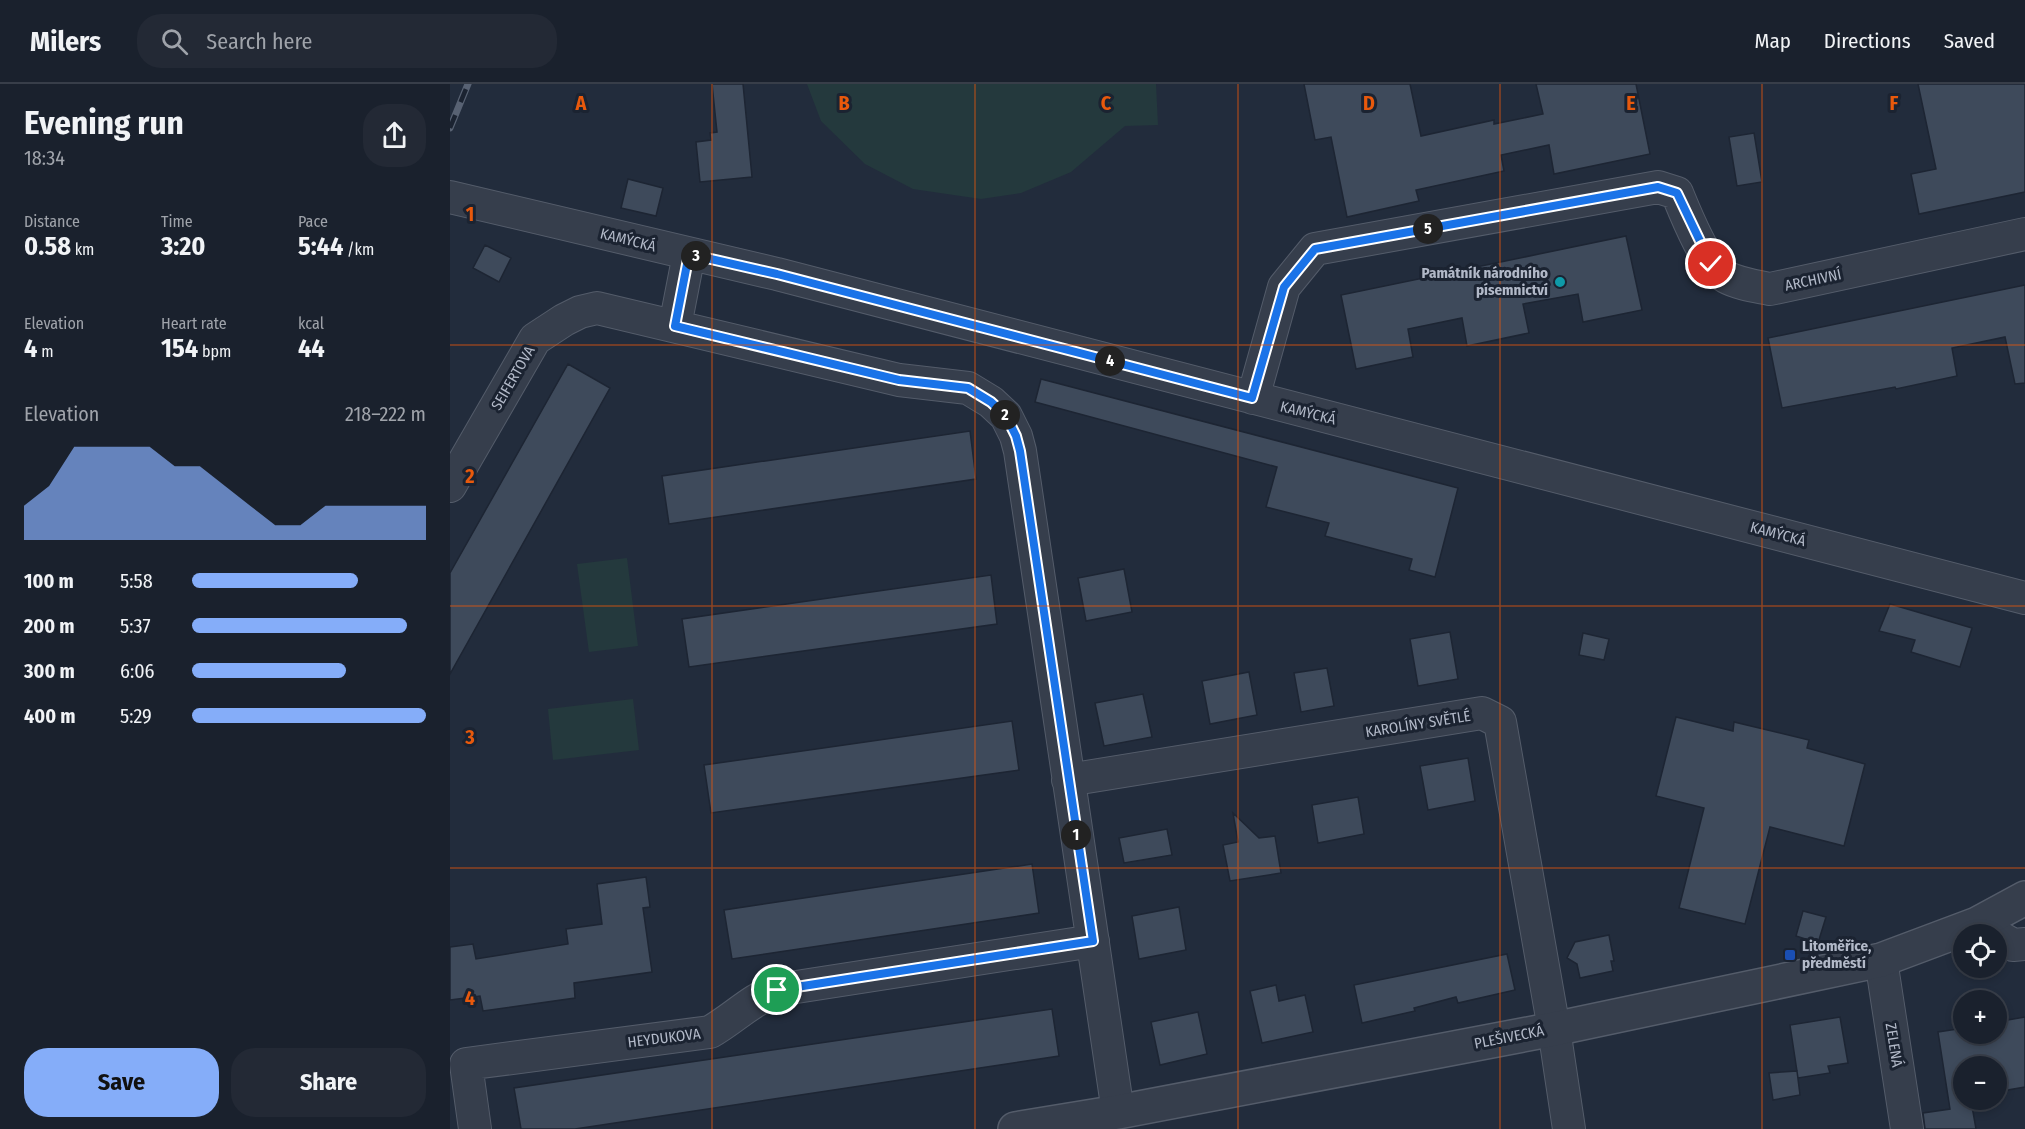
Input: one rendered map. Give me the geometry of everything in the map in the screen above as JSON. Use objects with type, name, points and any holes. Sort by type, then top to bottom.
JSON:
[{"type":"street","name":"ARCHIVNÍ","points":[[1252,398],[1284,287],[1315,249],[1658,187],[1677,193],[1711,264],[1723,276],[1738,283],[1770,290],[2025,234]]},
{"type":"street","name":"KAMÝCKÁ","points":[[450,197],[777,274],[2025,598]]},
{"type":"street","points":[[689,254],[675,326],[899,380],[968,388],[991,402],[1006,416],[1016,436],[1020,451],[1118,1112]]},
{"type":"street","name":"SEIFERTOVA","points":[[450,486],[535,339],[564,320],[580,312],[597,308],[675,326]]},
{"type":"street","name":"KAROLÍNY SVĚTLÉ","points":[[1068,780],[1482,713],[1500,722],[1554,1029],[1569,1129]]},
{"type":"street","name":"PLEŠIVECKÁ","points":[[1997,924],[2025,898]]},
{"type":"street","name":"HEYDUKOVA","points":[[475,1129],[465,1064],[710,1032],[764,995],[777,990],[1093,941]]},
{"type":"street","name":"PLEŠIVECKÁ","points":[[1015,1129],[1118,1112],[1554,1029],[1881,960],[1953,941]]},
{"type":"street","points":[[2007,942],[2013,945],[2025,944]]},
{"type":"street","name":"ZELENÁ","points":[[1881,960],[1907,1129]]},
{"type":"green space","points":[[807,84],[1156,84],[1158,125],[1125,126],[1071,172],[1021,193],[981,199],[913,189],[865,164],[821,121]]},
{"type":"green space","points":[[627,558],[638,646],[589,652],[577,564]]},
{"type":"green space","points":[[633,699],[639,750],[553,760],[548,709]]},
{"type":"building","points":[[712,84],[743,84],[752,177],[700,182],[696,142],[711,140],[710,133],[717,132]]},
{"type":"building","points":[[1304,84],[1410,84],[1421,136],[1494,120],[1494,124],[1543,114],[1536,84],[1636,84],[1650,154],[1554,174],[1549,145],[1501,155],[1504,171],[1416,190],[1419,201],[1347,217],[1331,137],[1315,140]]},
{"type":"building","points":[[1918,84],[2025,84],[2025,192],[1919,214],[1911,174],[1936,169]]},
{"type":"building","points":[[1754,133],[1762,182],[1737,186],[1729,137]]},
{"type":"building","points":[[628,179],[663,188],[656,216],[621,208]]},
{"type":"building","points":[[1626,236],[1642,310],[1583,322],[1578,294],[1523,304],[1529,333],[1467,346],[1462,318],[1408,329],[1413,357],[1356,369],[1341,295]]},
{"type":"building","points":[[485,245],[511,258],[499,282],[473,268]]},
{"type":"building","points":[[2025,285],[2025,383],[2015,384],[2005,337],[1952,348],[1957,376],[1896,389],[1895,387],[1782,408],[1768,338]]},
{"type":"building","points":[[568,364],[610,388],[450,674],[450,573]]},
{"type":"building","points":[[1041,379],[1458,488],[1435,577],[1409,570],[1412,559],[1325,536],[1329,523],[1266,507],[1277,467],[1035,402]]},
{"type":"building","points":[[970,431],[976,479],[669,524],[662,476]]},
{"type":"building","points":[[1124,569],[1132,612],[1086,621],[1078,578]]},
{"type":"building","points":[[991,575],[997,624],[689,667],[682,619]]},
{"type":"building","points":[[1890,604],[1972,628],[1960,667],[1911,652],[1915,640],[1879,631]]},
{"type":"building","points":[[1450,632],[1458,679],[1418,686],[1410,639]]},
{"type":"building","points":[[1583,633],[1609,639],[1604,660],[1579,655]]},
{"type":"building","points":[[1327,668],[1334,706],[1301,712],[1294,673]]},
{"type":"building","points":[[1249,672],[1257,715],[1210,724],[1202,681]]},
{"type":"building","points":[[1143,694],[1152,737],[1104,746],[1095,703]]},
{"type":"building","points":[[1676,717],[1733,731],[1734,722],[1809,740],[1807,748],[1865,764],[1844,846],[1770,827],[1745,924],[1679,908],[1704,808],[1656,796]]},
{"type":"building","points":[[1012,721],[1019,770],[711,813],[704,765]]},
{"type":"building","points":[[1468,758],[1475,801],[1428,810],[1420,766]]},
{"type":"building","points":[[1358,797],[1364,834],[1318,843],[1312,805]]},
{"type":"building","points":[[1233,813],[1259,838],[1275,836],[1281,873],[1230,881],[1223,845],[1238,842]]},
{"type":"building","points":[[1167,829],[1172,855],[1124,863],[1119,838]]},
{"type":"building","points":[[1032,864],[1039,913],[732,959],[724,910]]},
{"type":"building","points":[[646,877],[650,907],[643,908],[652,972],[574,983],[575,998],[483,1011],[480,996],[450,1000],[450,947],[473,944],[476,959],[568,944],[566,929],[602,924],[597,884]]},
{"type":"building","points":[[1179,907],[1186,950],[1139,959],[1132,916]]},
{"type":"building","points":[[1803,911],[1826,917],[1818,943],[1796,936]]},
{"type":"building","points":[[1609,935],[1614,961],[1611,961],[1613,971],[1580,978],[1577,964],[1567,958],[1575,942]]},
{"type":"building","points":[[1507,954],[1515,990],[1458,1003],[1456,997],[1414,1008],[1415,1011],[1362,1023],[1354,985]]},
{"type":"building","points":[[1276,985],[1279,1001],[1305,995],[1313,1032],[1262,1043],[1250,991]]},
{"type":"building","points":[[1052,1009],[1059,1056],[575,1129],[521,1129],[514,1088]]},
{"type":"building","points":[[1198,1012],[1207,1054],[1160,1065],[1151,1022]]},
{"type":"building","points":[[1840,1017],[1848,1063],[1828,1066],[1830,1073],[1798,1078],[1790,1025]]},
{"type":"building","points":[[2025,1017],[2025,1087],[2007,1090],[2007,1056],[1953,1056],[1953,1110],[1973,1110],[1976,1129],[1925,1129],[1923,1113],[1950,1109],[1938,1032],[1953,1030],[1953,1044],[2007,1044],[2007,1020]]},
{"type":"building","points":[[1797,1071],[1800,1095],[1773,1100],[1769,1073]]},
{"type":"railway","points":[[450,128],[468,84]]},
{"type":"place","name":"Památník národního písemnictví","points":[[1560,282]]},
{"type":"place","name":"Litoměřice, předměstí","points":[[1790,955]]},
{"type":"route","points":[[777,990],[1093,941],[1020,451],[1016,436],[1006,416],[991,402],[968,388],[899,380],[675,326],[689,254],[777,274],[1252,398],[1284,287],[1315,249],[1658,187],[1677,193],[1711,264]]}]
